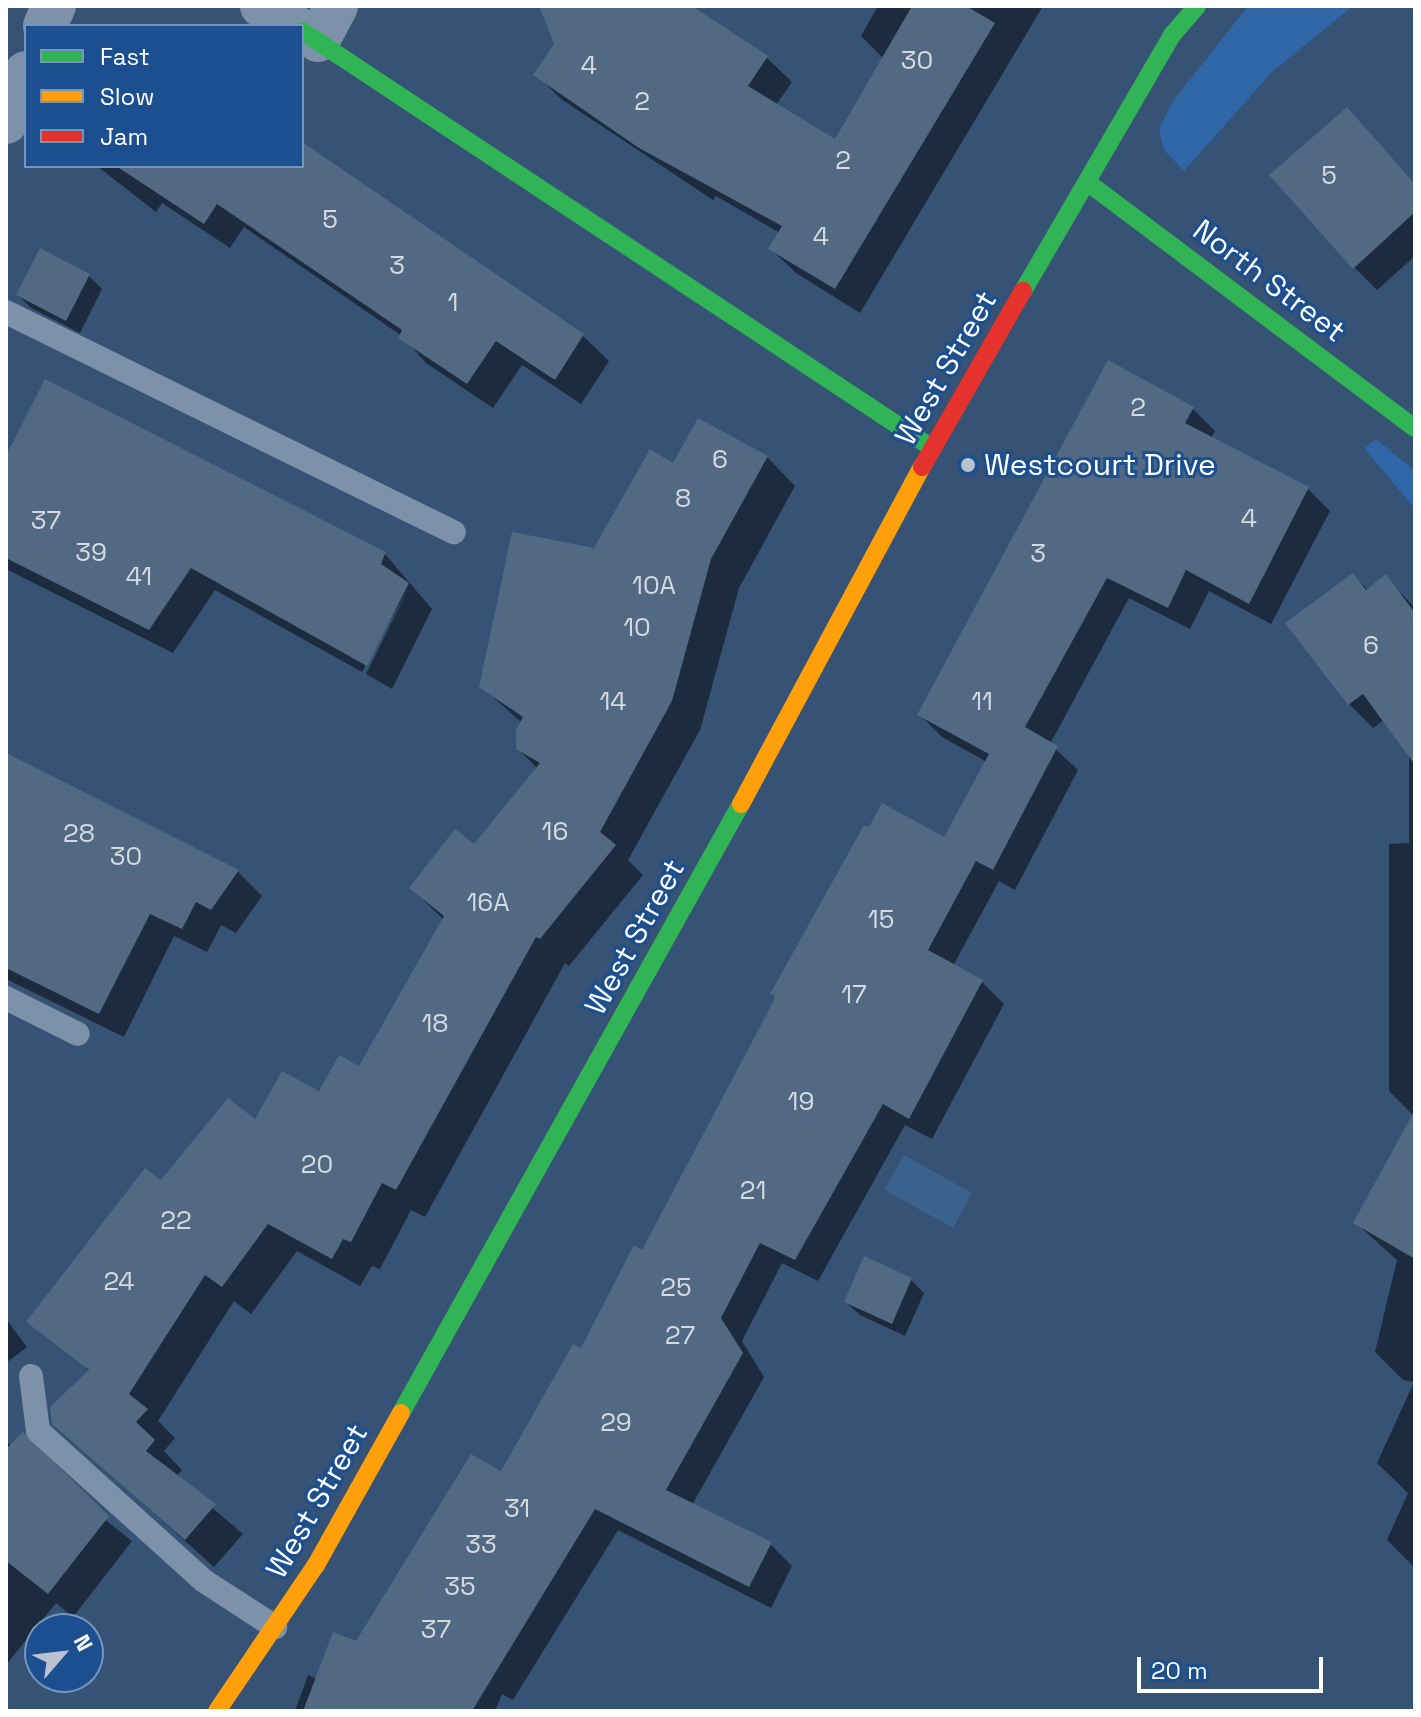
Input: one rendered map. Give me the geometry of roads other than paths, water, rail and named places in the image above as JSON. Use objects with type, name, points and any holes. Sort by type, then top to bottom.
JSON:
[{"type":"street","points":[[262,6],[312,26],[932,448]]},
{"type":"street","name":"West Street","points":[[217,1711],[316,1565],[731,822],[932,448],[1172,35],[1197,6]]},
{"type":"street","points":[[6,122],[24,78]]},
{"type":"street","name":"North Street","points":[[1087,182],[1415,428]]},
{"type":"lane","points":[[6,312],[454,532]]},
{"type":"lane","points":[[6,998],[78,1034]]},
{"type":"lane","points":[[31,1376],[38,1431],[204,1581],[275,1627]]},
{"type":"place","name":"Westcourt Drive","points":[[968,465]]}]
